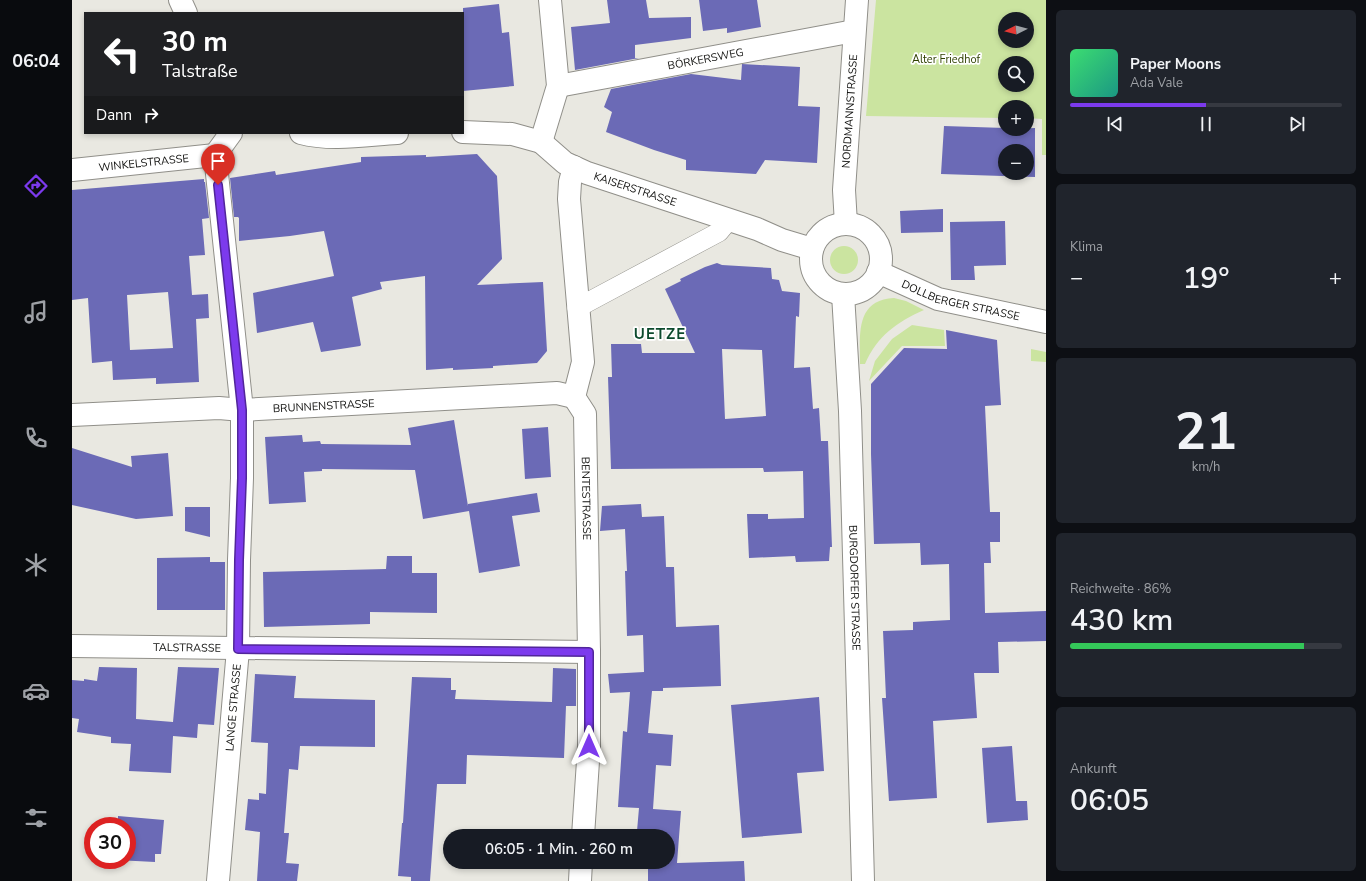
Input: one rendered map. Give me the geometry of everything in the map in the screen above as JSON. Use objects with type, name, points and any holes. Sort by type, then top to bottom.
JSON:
[{"type":"street","points":[[180,0],[186,12]]},
{"type":"street","points":[[541,142],[558,86],[550,0]]},
{"type":"street","name":"NORDMANNSTRASSE","points":[[846,224],[844,190],[857,0]]},
{"type":"street","name":"BÖRKERSWEG","points":[[558,86],[854,31]]},
{"type":"street","name":"KAISERSTRASSE","points":[[464,132],[512,134],[541,142],[565,163],[587,173],[812,249]]},
{"type":"street","points":[[215,155],[230,134]]},
{"type":"street","points":[[304,134],[310,136],[344,137],[384,134]]},
{"type":"street","name":"WINKELSTRASSE","points":[[72,170],[215,155]]},
{"type":"street","name":"LANGE STRASSE","points":[[215,155],[242,410],[238,649],[218,881]]},
{"type":"street","points":[[574,167],[570,182],[569,199],[577,308],[583,362],[574,397]]},
{"type":"street","points":[[577,308],[719,232],[729,220]]},
{"type":"street","points":[[846,224],[857,225],[867,231],[875,239],[880,249],[881,260],[878,272],[873,281],[854,293],[843,294],[829,289],[817,279],[812,270],[811,260],[812,249],[817,239],[824,231],[834,225],[846,224]]},
{"type":"street","name":"DOLLBERGER STRASSE","points":[[878,272],[938,299],[1046,322]]},
{"type":"street","name":"BURGDORFER STRASSE","points":[[843,294],[850,410],[863,881]]},
{"type":"street","name":"BRUNNENSTRASSE","points":[[72,415],[219,408],[242,410],[557,393],[574,397]]},
{"type":"street","name":"BENTESTRASSE","points":[[574,397],[585,414],[589,746],[583,829]]},
{"type":"street","name":"TALSTRASSE","points":[[72,646],[589,652]]},
{"type":"street","points":[[580,881],[581,869]]},
{"type":"green space","name":"Alter Friedhof","points":[[876,0],[1046,0],[1046,155],[1042,155],[1042,119],[1034,118],[1034,100],[998,100],[998,118],[866,116]]},
{"type":"green space","points":[[844,246],[850,247],[854,250],[857,254],[857,266],[854,270],[850,273],[844,274],[838,273],[834,270],[831,266],[830,260],[831,254],[834,250],[838,247]]},
{"type":"green space","points":[[894,298],[906,301],[924,310],[905,320],[889,331],[875,345],[865,364],[860,364],[860,331],[866,312],[872,305],[881,300]]},
{"type":"green space","points":[[912,325],[944,330],[945,346],[902,346],[869,381],[875,361],[892,339]]},
{"type":"green space","points":[[1031,349],[1046,352],[1046,362],[1031,361]]},
{"type":"building","points":[[607,0],[646,0],[649,18],[691,17],[691,38],[635,45],[635,58],[639,58],[575,70],[571,27],[610,23]]},
{"type":"building","points":[[699,0],[757,0],[761,27],[727,33],[727,28],[703,31]]},
{"type":"building","points":[[499,4],[502,33],[509,32],[514,86],[464,91],[463,8]]},
{"type":"building","points":[[742,64],[800,67],[798,106],[820,107],[817,163],[765,160],[756,174],[686,170],[686,160],[606,132],[612,112],[604,107],[611,89],[691,74],[741,80]]},
{"type":"building","points":[[944,126],[998,128],[998,136],[1034,136],[1035,128],[1035,177],[1034,144],[998,144],[998,176],[941,174]]},
{"type":"building","points":[[477,154],[497,176],[502,259],[477,285],[543,282],[547,351],[537,363],[493,366],[493,368],[426,370],[425,276],[380,282],[382,289],[352,297],[360,346],[321,352],[313,322],[257,333],[253,293],[334,276],[324,231],[239,241],[239,218],[234,217],[230,178],[275,171],[276,175],[361,162],[361,157],[426,155],[426,157]]},
{"type":"building","points":[[204,179],[209,218],[202,219],[205,255],[189,256],[192,295],[208,294],[209,318],[196,319],[199,382],[156,384],[156,378],[113,380],[112,361],[92,363],[88,298],[72,300],[72,190]],"holes":[[[168,292],[173,348],[130,350],[127,295]]]},
{"type":"building","points":[[943,209],[943,232],[901,233],[900,211]]},
{"type":"building","points":[[1005,221],[1006,265],[974,266],[975,280],[951,280],[950,222]]},
{"type":"building","points":[[717,263],[722,265],[771,268],[772,279],[779,280],[782,291],[800,293],[799,317],[796,316],[794,368],[810,367],[813,409],[819,408],[821,441],[828,441],[832,547],[830,547],[829,561],[796,562],[795,556],[749,558],[747,514],[768,514],[768,519],[804,518],[803,471],[764,472],[763,468],[611,469],[608,377],[612,377],[611,344],[641,344],[642,353],[695,353],[665,289],[681,281],[680,279]],"holes":[[[722,349],[762,350],[766,416],[725,419]]]},
{"type":"building","points":[[946,330],[997,340],[1001,405],[985,406],[990,512],[1000,512],[1000,542],[990,542],[991,563],[984,563],[985,613],[1046,611],[1046,641],[998,642],[999,673],[974,673],[977,718],[933,721],[937,798],[889,801],[882,698],[886,698],[883,631],[913,630],[913,622],[950,620],[949,564],[921,565],[920,543],[874,544],[871,454],[871,384],[904,348],[947,349]]},
{"type":"building","points":[[454,420],[468,506],[468,504],[537,493],[540,512],[512,516],[520,566],[479,573],[469,511],[423,519],[415,470],[322,469],[322,471],[304,472],[306,502],[269,504],[265,437],[302,435],[303,442],[320,441],[321,444],[411,445],[408,428]]},
{"type":"building","points":[[548,427],[551,477],[525,479],[522,429]]},
{"type":"building","points":[[72,448],[132,467],[131,456],[168,453],[173,516],[136,519],[72,505]]},
{"type":"building","points":[[641,504],[642,517],[664,516],[666,567],[674,567],[676,627],[719,625],[721,686],[663,688],[663,691],[652,691],[648,733],[673,735],[671,766],[656,765],[653,809],[681,811],[677,863],[744,861],[745,881],[648,881],[648,869],[675,869],[675,829],[637,829],[639,808],[618,807],[623,731],[627,732],[630,692],[610,693],[608,674],[644,672],[643,635],[627,636],[625,571],[627,571],[625,529],[600,531],[602,506]]},
{"type":"building","points":[[185,507],[210,507],[210,537],[185,531]]},
{"type":"building","points":[[387,556],[412,556],[412,573],[437,573],[437,613],[370,612],[370,624],[264,627],[263,572],[386,569]]},
{"type":"building","points":[[210,557],[210,562],[225,562],[225,610],[157,610],[157,558]]},
{"type":"building","points":[[99,667],[137,668],[136,719],[173,722],[178,667],[219,668],[214,725],[198,724],[197,738],[173,736],[171,773],[129,771],[131,744],[111,743],[111,737],[77,732],[79,719],[72,718],[72,680],[84,681],[84,679],[97,681]]},
{"type":"building","points":[[553,668],[576,669],[576,706],[566,706],[564,758],[467,755],[466,784],[437,784],[430,881],[411,881],[411,877],[398,876],[403,823],[412,677],[451,678],[451,690],[456,690],[455,699],[552,702]]},
{"type":"building","points":[[255,674],[296,676],[294,698],[375,700],[375,747],[300,746],[298,770],[289,769],[284,833],[289,833],[286,863],[299,864],[297,881],[257,881],[260,832],[245,830],[248,799],[259,800],[259,793],[266,794],[268,743],[251,742]]},
{"type":"building","points":[[819,697],[824,771],[797,773],[802,833],[742,838],[731,705]]},
{"type":"building","points":[[1012,746],[1016,801],[1027,801],[1028,820],[987,823],[982,748]]},
{"type":"building","points":[[136,818],[164,820],[161,854],[155,854],[155,862],[136,861]]},
{"type":"district","name":"UETZE","points":[[660,334]]},
{"type":"route","points":[[218,185],[242,410],[238,649],[589,652],[589,746]]}]
